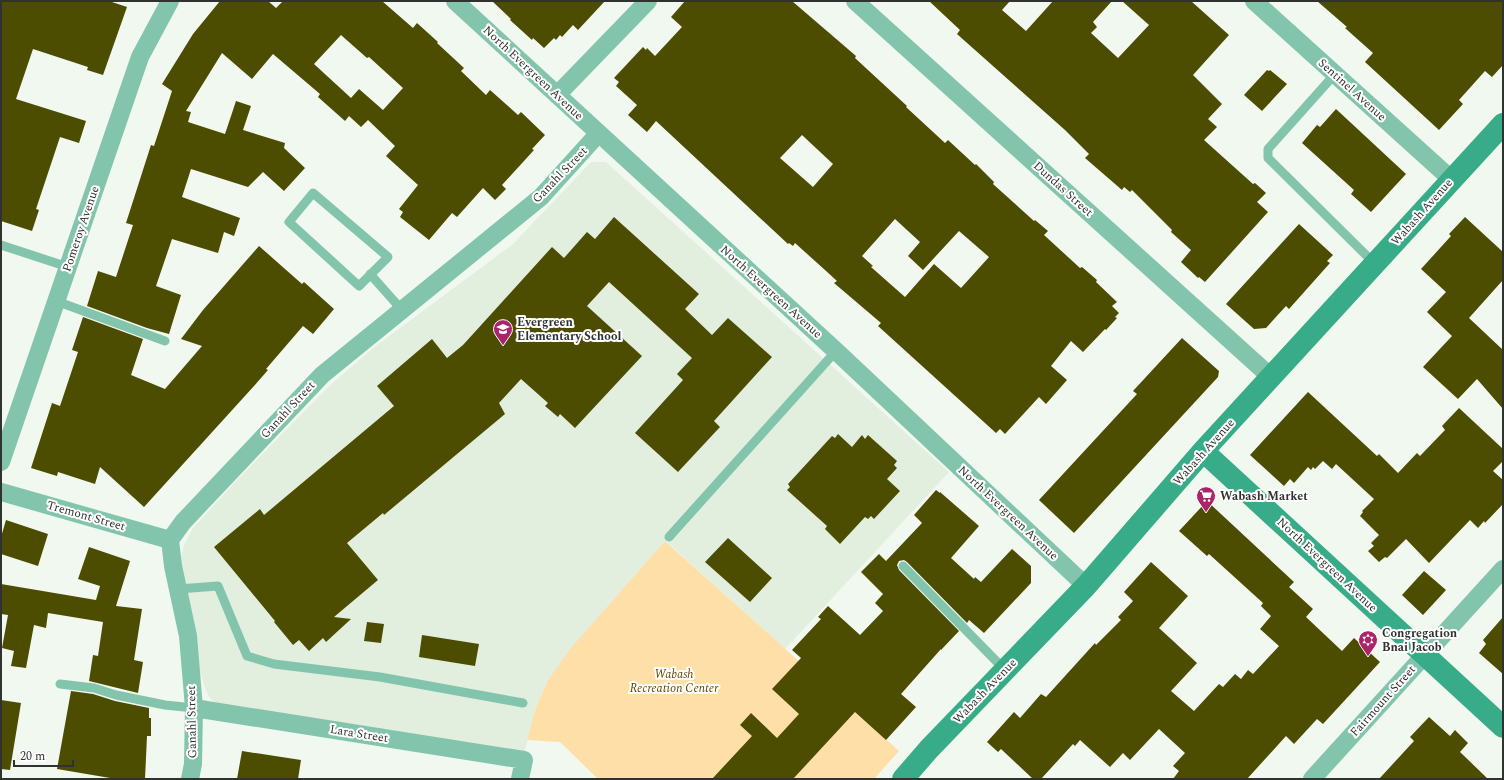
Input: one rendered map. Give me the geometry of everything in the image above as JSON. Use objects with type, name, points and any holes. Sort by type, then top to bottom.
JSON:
[{"type":"street","name":"Pomeroy Avenue","points":[[1,462],[140,57],[170,1]]},
{"type":"street","name":"North Evergreen Avenue","points":[[455,1],[598,134],[836,351],[1086,586]]},
{"type":"street","points":[[557,95],[648,1]]},
{"type":"street","name":"Dundas Street","points":[[855,1],[1272,378]]},
{"type":"street","name":"Sentinel Avenue","points":[[1254,1],[1451,179]]},
{"type":"street","name":"Wabash Avenue","points":[[903,779],[929,749],[1086,586],[1203,451],[1272,378],[1451,179],[1503,124]]},
{"type":"street","name":"Ganahl Street","points":[[190,779],[193,764],[194,708],[188,636],[173,566],[170,540],[183,522],[322,375],[541,197],[598,134]]},
{"type":"street","name":"North Evergreen Avenue","points":[[1203,451],[1503,727]]},
{"type":"street","name":"Tremont Street","points":[[1,492],[170,540]]},
{"type":"street","name":"Fairmount Street","points":[[1312,779],[1503,569]]},
{"type":"street","name":"Lara Street","points":[[194,708],[524,760],[520,779]]},
{"type":"lane","points":[[1335,74],[1268,149],[1268,158],[1375,264]]},
{"type":"lane","points":[[313,193],[388,257],[370,274],[359,286],[289,222],[313,193]]},
{"type":"lane","points":[[1,245],[68,267]]},
{"type":"lane","points":[[370,274],[402,310]]},
{"type":"lane","points":[[56,301],[165,341]]},
{"type":"lane","points":[[669,537],[836,351]]},
{"type":"lane","points":[[903,566],[1005,670]]},
{"type":"lane","points":[[178,589],[218,586],[247,656],[274,664],[380,677],[523,703]]},
{"type":"lane","points":[[60,684],[94,688],[116,695],[194,708]]},
{"type":"shaded area","points":[[591,162],[606,162],[949,472],[785,649],[666,541],[548,680],[536,707],[524,754],[224,706],[212,701],[206,691],[200,672],[191,613],[180,560],[184,545],[193,528],[234,483],[329,386],[373,348],[513,244]]},
{"type":"green space","name":"Wabash Recreation Center","points":[[665,541],[899,751],[874,779],[598,779],[560,742],[527,740],[536,707],[548,680],[570,649]]},
{"type":"building","points":[[1,1],[109,1],[127,7],[103,75],[87,70],[88,67],[33,49],[16,99],[86,121],[79,143],[60,137],[36,209],[39,210],[32,231],[1,221]]},
{"type":"building","points":[[220,1],[268,1],[276,8],[283,1],[382,1],[413,28],[417,23],[464,68],[461,71],[486,95],[490,90],[518,115],[521,112],[545,135],[532,149],[534,150],[502,185],[506,189],[495,200],[483,188],[457,217],[452,213],[429,240],[400,217],[403,212],[399,209],[418,185],[386,156],[395,146],[368,120],[361,127],[349,116],[345,121],[318,97],[320,94],[273,54],[252,79],[222,53],[186,111],[191,112],[188,122],[225,134],[236,101],[251,106],[243,130],[285,143],[284,148],[305,168],[284,191],[263,172],[248,187],[191,169],[182,197],[240,218],[234,236],[224,232],[218,253],[172,239],[156,286],[181,295],[169,334],[147,328],[87,306],[98,271],[116,277],[133,225],[126,223],[151,145],[154,146],[172,91],[162,84],[193,34]],"holes":[[[341,35],[367,58],[369,57],[403,88],[383,110],[359,89],[351,98],[314,64]]]},
{"type":"building","points":[[492,1],[605,1],[578,30],[573,25],[562,37],[560,35],[556,40],[554,38],[544,48],[533,38],[532,40]]},
{"type":"building","points":[[685,1],[792,1],[856,56],[855,58],[945,143],[948,140],[975,165],[976,164],[994,182],[993,184],[1034,221],[1035,220],[1048,231],[1044,235],[1080,268],[1082,267],[1097,280],[1096,282],[1117,302],[1112,306],[1119,313],[1115,317],[1117,318],[1083,352],[1071,341],[1051,366],[1067,380],[1046,404],[1039,397],[1005,434],[1000,429],[996,433],[878,326],[881,323],[834,283],[837,281],[795,243],[793,246],[789,243],[788,244],[656,121],[647,132],[628,115],[637,105],[616,86],[619,82],[614,78],[643,47],[646,50],[647,48],[655,56],[682,27],[671,17]],"holes":[[[802,135],[833,164],[813,187],[780,158]],[[895,219],[920,242],[908,256],[923,270],[959,231],[989,257],[961,288],[934,264],[905,297],[871,267],[873,266],[862,256]]]},
{"type":"building","points":[[929,1],[1010,1],[1002,10],[1026,31],[1053,1],[1112,1],[1093,22],[1097,27],[1091,33],[1118,58],[1149,25],[1122,1],[1191,1],[1229,35],[1193,75],[1222,104],[1208,119],[1217,127],[1204,140],[1253,184],[1255,183],[1266,193],[1257,202],[1268,212],[1205,282],[1199,277],[1198,278],[1181,262],[1191,250],[1171,232],[1172,230],[1132,190],[1130,192],[1124,187],[1122,190],[1085,158],[1089,154],[1065,130],[957,34],[960,30]]},
{"type":"building","points":[[1317,1],[1503,1],[1503,65],[1492,77],[1485,71],[1459,100],[1463,104],[1439,130],[1365,62],[1373,53],[1345,28],[1347,27]]},
{"type":"building","points":[[1267,70],[1270,70],[1287,84],[1262,111],[1244,95]]},
{"type":"building","points":[[1336,109],[1406,174],[1371,212],[1351,194],[1354,190],[1302,143],[1317,125],[1320,127]]},
{"type":"building","points":[[614,217],[699,294],[685,309],[712,335],[728,318],[772,357],[714,421],[720,427],[678,472],[635,433],[683,380],[677,374],[692,358],[609,282],[587,306],[642,356],[575,428],[560,414],[558,417],[545,406],[548,403],[521,379],[499,403],[505,414],[384,515],[383,513],[347,543],[378,580],[334,617],[351,619],[326,642],[323,638],[309,651],[299,640],[293,645],[214,547],[260,509],[264,515],[394,406],[377,386],[432,339],[447,358],[463,345],[552,247],[564,258],[587,232],[595,239]]},
{"type":"building","points":[[1465,217],[1503,252],[1503,280],[1469,318],[1503,350],[1503,409],[1477,379],[1458,399],[1423,367],[1452,336],[1427,312],[1446,292],[1421,269],[1451,236],[1449,234]]},
{"type":"building","points":[[1299,224],[1333,255],[1327,261],[1330,263],[1289,309],[1286,306],[1266,328],[1254,329],[1226,304]]},
{"type":"building","points":[[259,246],[302,284],[304,282],[334,309],[313,334],[303,326],[266,369],[268,370],[254,386],[144,507],[100,467],[95,484],[58,472],[57,476],[31,468],[52,403],[60,406],[78,352],[72,350],[83,317],[143,339],[131,375],[165,389],[202,346],[181,339],[203,310]]},
{"type":"building","points":[[1182,338],[1219,371],[1218,377],[1074,533],[1039,500],[1137,394],[1133,391]]},
{"type":"building","points":[[1308,392],[1377,456],[1379,454],[1398,473],[1417,453],[1420,456],[1445,430],[1442,426],[1459,408],[1503,449],[1503,461],[1493,471],[1503,480],[1503,504],[1485,523],[1484,521],[1478,528],[1470,520],[1429,563],[1406,539],[1387,558],[1385,557],[1379,562],[1368,551],[1374,546],[1371,543],[1379,535],[1360,516],[1363,512],[1362,511],[1374,499],[1336,464],[1332,469],[1323,461],[1315,469],[1313,467],[1311,470],[1308,467],[1294,483],[1290,479],[1284,486],[1250,455]]},
{"type":"building","points":[[838,434],[852,447],[862,435],[865,439],[868,435],[897,461],[894,465],[897,468],[887,479],[900,491],[874,519],[871,516],[868,519],[865,517],[840,544],[825,529],[827,526],[787,490],[790,487],[788,484],[832,436],[835,438]]},
{"type":"building","points":[[936,490],[979,526],[951,558],[974,579],[975,577],[981,582],[1012,549],[1031,566],[1031,583],[984,633],[969,620],[967,623],[907,562],[904,560],[899,561],[897,565],[899,570],[959,631],[901,694],[916,707],[886,740],[855,712],[793,779],[712,779],[752,736],[740,725],[751,713],[777,738],[799,714],[772,689],[801,658],[792,650],[821,619],[818,617],[828,606],[860,635],[883,611],[875,603],[883,594],[861,572],[879,554],[886,561],[922,523],[914,515]]},
{"type":"building","points":[[1207,501],[1294,582],[1289,587],[1313,609],[1306,617],[1342,651],[1354,638],[1380,662],[1323,724],[1317,719],[1294,744],[1286,736],[1247,779],[1173,779],[1179,771],[1173,766],[1185,753],[1159,729],[1130,760],[1123,753],[1110,767],[1080,740],[1075,746],[1073,744],[1041,779],[1033,779],[1001,749],[998,752],[987,742],[1014,712],[1020,718],[1041,694],[1046,697],[1095,643],[1096,645],[1121,620],[1118,617],[1133,601],[1124,592],[1151,562],[1188,596],[1159,628],[1197,663],[1171,691],[1194,711],[1219,684],[1223,687],[1235,674],[1241,679],[1248,670],[1253,674],[1279,646],[1260,629],[1271,616],[1261,606],[1263,603],[1209,554],[1207,556],[1179,531]]},
{"type":"building","points":[[6,520],[48,534],[38,566],[1,554],[1,537]]},
{"type":"building","points":[[728,538],[772,578],[750,602],[705,562]]},
{"type":"building","points":[[89,547],[130,561],[116,606],[142,609],[134,660],[143,662],[138,693],[89,681],[93,655],[98,656],[103,622],[48,613],[46,628],[34,625],[26,668],[11,666],[14,651],[2,648],[8,615],[1,614],[1,584],[96,600],[100,586],[78,579]]},
{"type":"building","points":[[1424,571],[1446,590],[1423,615],[1402,595]]},
{"type":"building","points":[[1503,617],[1503,674],[1479,653],[1486,644],[1483,640]]},
{"type":"building","points":[[367,622],[384,624],[381,643],[364,641]]},
{"type":"building","points":[[422,635],[479,644],[475,666],[419,657]]},
{"type":"building","points":[[71,691],[93,694],[115,701],[149,708],[149,718],[151,718],[151,736],[147,736],[145,779],[116,779],[57,769]]},
{"type":"building","points":[[1,700],[21,703],[10,770],[1,769]]},
{"type":"building","points":[[1429,717],[1450,736],[1455,730],[1468,743],[1460,752],[1488,779],[1379,779],[1414,741],[1410,737]]},
{"type":"building","points":[[242,751],[301,760],[298,779],[237,779]]},
{"type":"place","name":"Evergreen Elementary School","points":[[503,346]]},
{"type":"place","name":"Wabash Market","points":[[1206,513]]},
{"type":"place","name":"Congregation Bnai Jacob","points":[[1368,657]]}]
